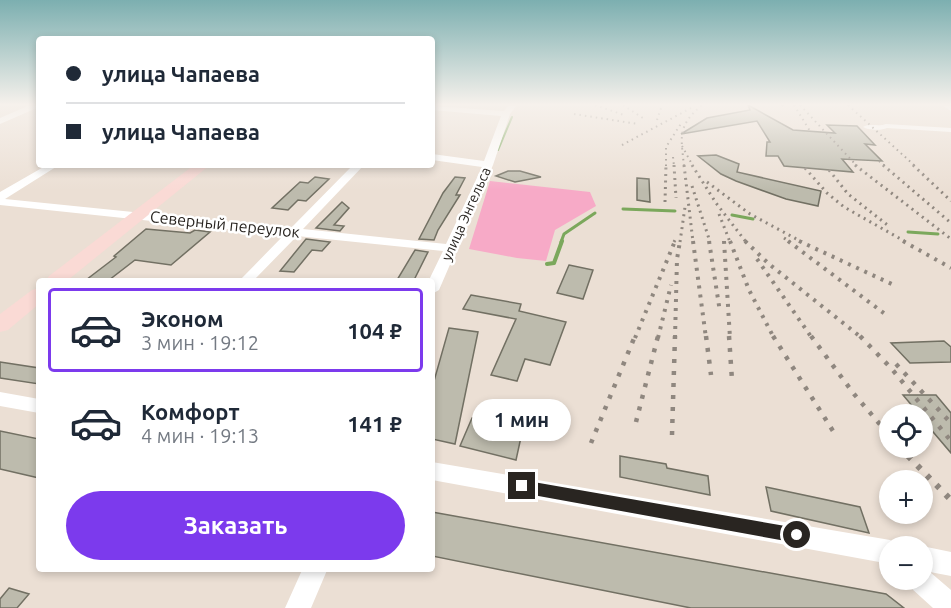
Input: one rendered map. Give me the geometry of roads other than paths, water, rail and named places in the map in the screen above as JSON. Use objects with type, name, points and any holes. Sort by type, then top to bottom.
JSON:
[{"type":"main road","points":[[59,278],[199,168]]},
{"type":"main road","points":[[0,325],[36,296]]},
{"type":"street","name":"улица Энгельса","points":[[435,283],[501,133]]},
{"type":"street","points":[[435,157],[488,165]]},
{"type":"street","points":[[0,197],[49,168]]},
{"type":"street","points":[[249,278],[356,168]]},
{"type":"street","name":"Северный переулок","points":[[0,201],[450,248]]},
{"type":"street","points":[[0,399],[36,405]]},
{"type":"street","points":[[435,472],[879,550]]},
{"type":"street","points":[[933,560],[951,564]]},
{"type":"street","points":[[298,608],[314,572]]},
{"type":"street","points":[[932,590],[951,607]]},
{"type":"waterway","points":[[498,150],[505,133]]},
{"type":"waterway","points":[[623,209],[675,211]]},
{"type":"waterway","points":[[561,242],[564,234],[595,213]]},
{"type":"waterway","points":[[732,215],[753,219]]},
{"type":"waterway","points":[[908,232],[938,234]]},
{"type":"waterway","points":[[547,264],[554,263],[562,241]]},
{"type":"railway","points":[[622,145],[644,133]]},
{"type":"railway","points":[[666,165],[666,147],[675,133]]},
{"type":"railway","points":[[682,133],[682,146]]},
{"type":"railway","points":[[827,133],[857,166]]},
{"type":"railway","points":[[879,133],[915,166]]},
{"type":"railway","points":[[682,146],[693,166]]},
{"type":"railway","points":[[682,146],[684,166]]},
{"type":"railway","points":[[673,157],[674,166]]},
{"type":"railway","points":[[879,161],[885,166]]},
{"type":"railway","points":[[665,202],[666,165]]},
{"type":"railway","points":[[674,165],[676,198]]},
{"type":"railway","points":[[684,165],[693,242]]},
{"type":"railway","points":[[692,165],[716,203],[746,242]]},
{"type":"railway","points":[[855,165],[951,239]]},
{"type":"railway","points":[[883,165],[951,223]]},
{"type":"railway","points":[[913,165],[951,201]]},
{"type":"railway","points":[[805,168],[827,193],[844,207],[906,242]]},
{"type":"railway","points":[[829,170],[848,194],[890,227]]},
{"type":"railway","points":[[707,182],[750,214],[802,242]]},
{"type":"railway","points":[[692,186],[710,242]]},
{"type":"railway","points":[[680,242],[685,207]]},
{"type":"railway","points":[[719,214],[730,242]]},
{"type":"railway","points":[[784,238],[790,242]]},
{"type":"railway","points":[[635,338],[675,241]]},
{"type":"railway","points":[[675,338],[677,259],[680,241]]},
{"type":"railway","points":[[693,241],[706,338]]},
{"type":"railway","points":[[709,241],[720,312]]},
{"type":"railway","points":[[724,241],[730,338]]},
{"type":"railway","points":[[730,241],[749,290],[774,338]]},
{"type":"railway","points":[[788,241],[885,314]]},
{"type":"railway","points":[[799,241],[896,286]]},
{"type":"railway","points":[[903,241],[951,268]]},
{"type":"railway","points":[[746,242],[769,264],[862,338]]},
{"type":"railway","points":[[757,259],[812,338]]},
{"type":"railway","points":[[658,338],[671,285]]},
{"type":"railway","points":[[591,443],[635,336]]},
{"type":"railway","points":[[636,422],[658,336]]},
{"type":"railway","points":[[672,435],[675,336]]},
{"type":"railway","points":[[706,336],[711,375]]},
{"type":"railway","points":[[729,336],[732,380]]},
{"type":"railway","points":[[773,336],[833,431]]},
{"type":"railway","points":[[811,336],[879,423]]},
{"type":"railway","points":[[862,338],[891,368],[951,441]]},
{"type":"railway","points":[[896,364],[951,423]]},
{"type":"railway","points":[[910,458],[951,500]]}]
